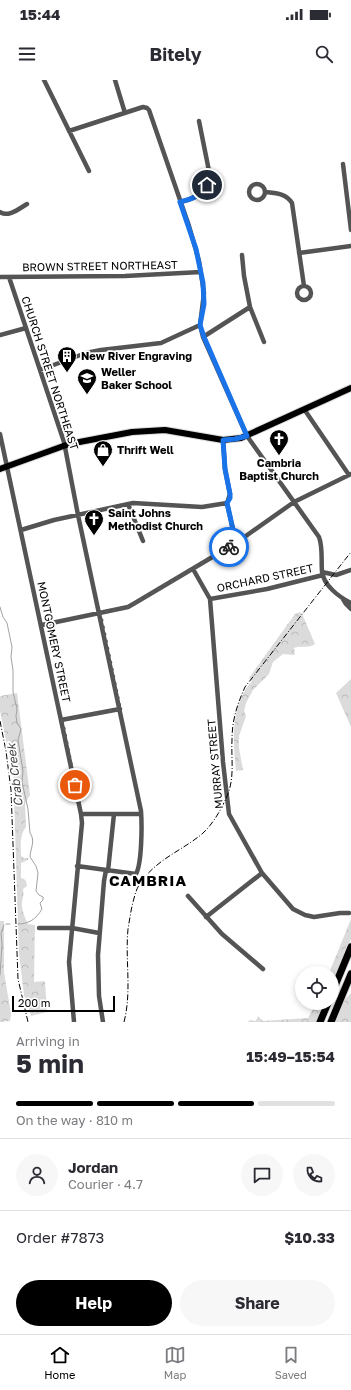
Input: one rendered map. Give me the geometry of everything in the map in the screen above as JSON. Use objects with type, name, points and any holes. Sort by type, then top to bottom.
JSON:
[{"type":"highway","points":[[339,976],[351,947]]},
{"type":"highway","points":[[331,1022],[351,974]]},
{"type":"highway","points":[[320,1022],[325,1010]]},
{"type":"main road","points":[[0,469],[65,445],[154,429],[223,440],[235,439],[247,436],[351,388]]},
{"type":"street","points":[[44,80],[88,172]]},
{"type":"street","points":[[115,80],[125,113]]},
{"type":"street","points":[[69,131],[144,107],[149,110],[189,226],[201,272],[204,293],[200,325],[204,337],[247,436],[319,536],[321,542],[322,574],[325,581],[351,609]]},
{"type":"street","points":[[180,202],[198,196],[204,191],[209,178],[209,171],[199,121]]},
{"type":"street","points":[[343,164],[351,230]]},
{"type":"street","points":[[264,192],[283,195],[289,198],[292,203],[304,286]]},
{"type":"street","points":[[0,212],[3,214],[8,214],[27,204]]},
{"type":"street","points":[[299,253],[351,246]]},
{"type":"street","points":[[242,255],[244,276],[250,307],[264,342]]},
{"type":"street","name":"BROWN STREET NORTHEAST","points":[[0,277],[125,276],[201,272]]},
{"type":"street","name":"CHURCH STREET NORTHEAST","points":[[9,277],[65,445],[141,814],[141,846],[137,873],[135,875],[107,871]]},
{"type":"street","points":[[204,337],[250,307]]},
{"type":"street","points":[[40,370],[86,353],[161,343],[200,325]]},
{"type":"street","points":[[0,335],[26,328]]},
{"type":"street","points":[[42,625],[128,607],[236,543],[294,502],[350,474],[304,409]]},
{"type":"street","name":"MONTGOMERY STREET","points":[[0,434],[42,625],[81,814],[82,823],[72,928],[70,973],[74,1022]]},
{"type":"street","points":[[223,440],[225,469],[230,494],[230,498],[227,503],[236,543]]},
{"type":"street","points":[[21,530],[78,514],[128,504],[139,503],[202,507],[227,503]]},
{"type":"street","points":[[128,504],[143,541]]},
{"type":"street","name":"MURRAY STREET","points":[[193,569],[210,599],[223,762],[229,814],[262,874],[288,905],[299,912],[314,917],[349,913]]},
{"type":"street","name":"ORCHARD STREET","points":[[210,599],[267,588],[322,574],[336,575],[351,570]]},
{"type":"street","points":[[343,599],[351,603]]},
{"type":"street","points":[[62,720],[120,709]]},
{"type":"street","points":[[81,814],[141,814]]},
{"type":"street","points":[[103,1022],[98,981],[99,933],[114,814]]},
{"type":"street","points":[[77,866],[107,871]]},
{"type":"street","points":[[206,917],[262,874]]},
{"type":"street","points":[[188,896],[229,940],[263,969]]},
{"type":"street","points":[[39,928],[72,928],[99,933]]},
{"type":"green space","points":[[300,612],[315,644],[294,648],[294,655],[283,654],[273,662],[269,674],[253,690],[246,703],[244,711],[246,716],[239,736],[239,748],[243,770],[236,771],[234,736],[236,712],[245,691],[252,681],[249,678],[295,614]]},
{"type":"green space","points":[[351,679],[351,727],[336,693]]},
{"type":"green space","points":[[17,693],[30,795],[25,803],[26,827],[22,834],[21,841],[21,856],[28,858],[28,860],[21,863],[21,878],[26,880],[27,886],[23,889],[22,908],[28,924],[35,925],[34,982],[45,981],[47,1012],[31,1016],[24,995],[19,954],[14,796],[16,789],[0,711],[0,696]]},
{"type":"green space","points":[[351,919],[351,939],[339,967],[339,966],[332,966]]},
{"type":"green space","points":[[0,921],[4,921],[4,972],[11,1014],[10,1021],[0,1022]]},
{"type":"green space","points":[[351,993],[351,1022],[335,1022],[344,1000]]},
{"type":"green space","points":[[312,1010],[321,1010],[316,1022],[248,1022],[250,1020],[256,1021],[258,1016],[263,1021],[308,1018]]},
{"type":"waterway","name":"Crab Creek","points":[[0,607],[3,617],[7,623],[12,647],[11,657],[13,670],[13,692],[17,709],[17,723],[21,729],[18,740],[23,771],[22,782],[28,809],[30,833],[33,839],[30,857],[36,866],[38,873],[36,891],[43,897],[43,900],[40,903],[42,909],[37,916],[29,922],[18,924]]},
{"type":"waterway","name":"Crab Creek","points":[[0,975],[2,944],[1,933],[4,925]]},
{"type":"railway","points":[[124,1022],[128,999],[128,929],[135,894],[139,885],[161,862],[194,840],[210,826],[227,796],[231,782],[232,733],[234,719],[237,706],[245,687],[351,552]]},
{"type":"railway","points":[[0,721],[6,751],[11,790],[18,979],[28,1022]]},
{"type":"way so far","points":[[75,785],[62,720],[120,709],[100,613],[128,607],[229,547]]},
{"type":"place","name":"New River Engraving","points":[[67,373]]},
{"type":"place","name":"Weller Baker School","points":[[87,395]]},
{"type":"place","name":"Cambria Baptist Church","points":[[279,456]]},
{"type":"place","name":"Thrift Well","points":[[103,467]]},
{"type":"place","name":"Saint Johns Methodist Church","points":[[94,536]]},
{"type":"district","name":"CAMBRIA","points":[[148,881]]},
{"type":"route","points":[[207,185],[204,191],[198,196],[180,202],[196,249],[203,283],[204,304],[200,325],[247,436],[223,440],[225,469],[230,494],[230,498],[227,503],[236,543],[229,547]]}]
